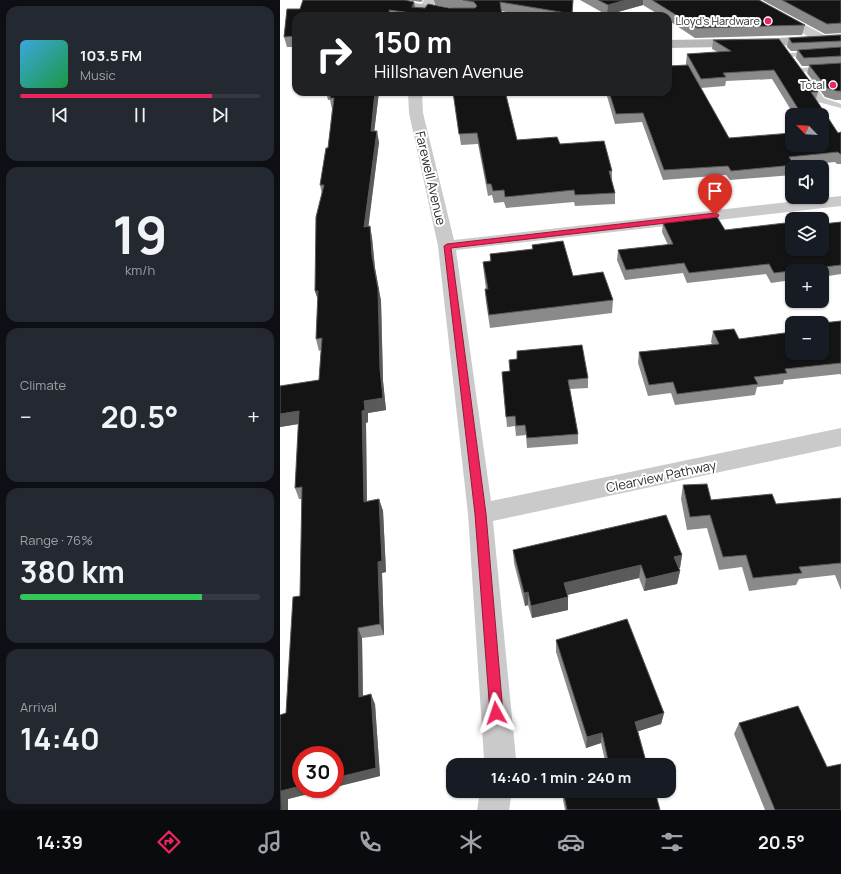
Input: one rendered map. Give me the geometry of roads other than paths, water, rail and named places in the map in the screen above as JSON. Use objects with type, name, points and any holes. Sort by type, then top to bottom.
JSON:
[{"type":"main road","points":[[356,0],[383,1],[447,12]]},
{"type":"main road","points":[[672,44],[778,42],[841,38]]},
{"type":"street","points":[[751,0],[822,39]]},
{"type":"street","name":"Farewell Avenue","points":[[416,96],[416,113],[447,246],[480,514],[500,758]]},
{"type":"street","points":[[447,246],[841,201]]},
{"type":"street","name":"Clearview Pathway","points":[[480,514],[841,437]]},
{"type":"street","points":[[493,810],[495,798]]},
{"type":"lane","points":[[778,42],[821,100],[841,106]]},
{"type":"lane","points":[[789,55],[841,52]]},
{"type":"lane","points":[[799,70],[841,68]]},
{"type":"place","name":"Lloyd's Hardware","points":[[768,21]]},
{"type":"place","name":"Total","points":[[833,85]]}]
